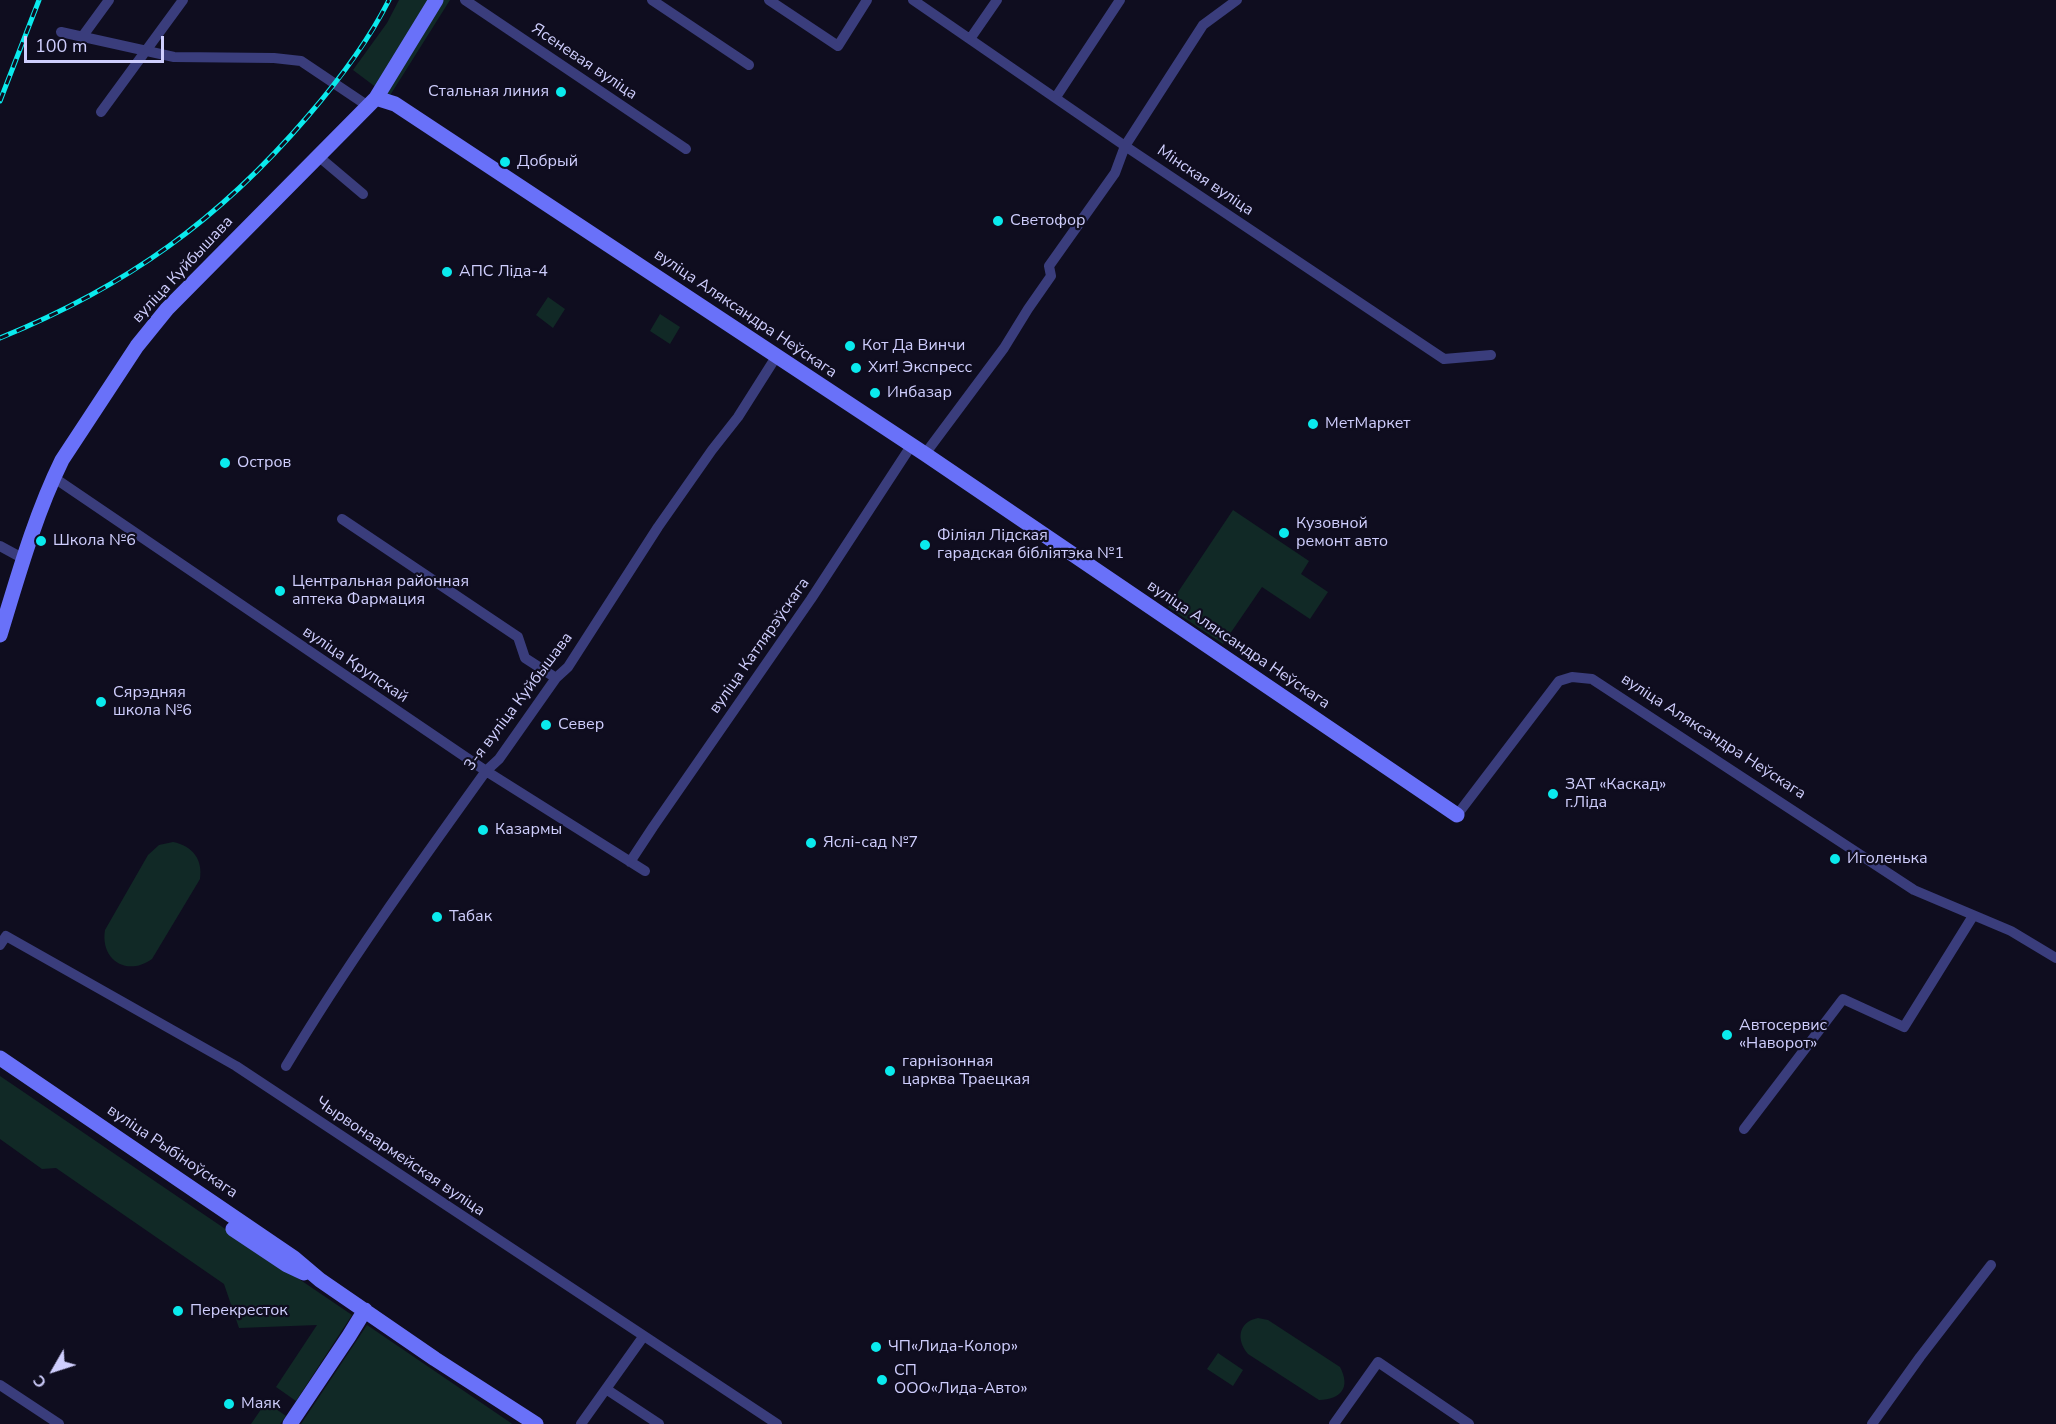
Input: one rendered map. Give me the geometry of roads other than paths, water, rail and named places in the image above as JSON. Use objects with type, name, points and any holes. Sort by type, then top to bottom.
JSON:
[{"type":"main road","name":"вуліца Куйбышава","points":[[0,635],[53,477],[137,346],[167,309],[372,102],[436,0]]},
{"type":"main road","name":"вуліца Аляксандра Неўскага","points":[[372,102],[395,104],[925,454],[1457,815]]},
{"type":"main road","name":"вуліца Рыбіноўскага","points":[[0,1058],[294,1257],[320,1280],[536,1424]]},
{"type":"main road","name":"вуліца Рыбіноўскага","points":[[0,1070],[287,1265],[320,1280]]},
{"type":"main road","points":[[290,1424],[364,1310]]},
{"type":"main road","name":"вуліца Рыбіноўскага","points":[[482,1389],[521,1424]]},
{"type":"street","points":[[82,37],[109,0]]},
{"type":"street","points":[[101,112],[183,0]]},
{"type":"street","name":"Ясеневая вуліца","points":[[465,0],[686,149]]},
{"type":"street","points":[[652,0],[749,65]]},
{"type":"street","points":[[769,0],[838,46],[867,0]]},
{"type":"street","name":"Мінская вуліца","points":[[913,0],[1125,146],[1444,359],[1491,355]]},
{"type":"street","points":[[970,39],[997,0]]},
{"type":"street","points":[[1056,97],[1120,0]]},
{"type":"street","points":[[925,454],[1004,348],[1051,276],[1048,266],[1115,173],[1125,146],[1203,25],[1237,0]]},
{"type":"street","name":"вуліца Аляксандра Неўскага","points":[[61,32],[174,57],[274,58],[301,61],[372,102]]},
{"type":"street","points":[[318,156],[363,194]]},
{"type":"street","name":"3-я вуліца Куйбышава","points":[[286,1066],[353,960],[486,771],[499,759],[556,678],[568,667],[658,527],[738,417],[776,357]]},
{"type":"street","name":"вуліца Катлярэўскага","points":[[630,862],[811,599],[911,446]]},
{"type":"street","name":"вуліца Крупскай","points":[[53,477],[486,771],[645,871]]},
{"type":"street","points":[[342,519],[518,637],[525,658],[556,678]]},
{"type":"street","points":[[0,546],[24,559]]},
{"type":"street","name":"вуліца Аляксандра Неўскага","points":[[1457,815],[1559,681],[1572,677],[1592,679],[1914,890],[2011,931],[2056,958]]},
{"type":"street","points":[[1744,1129],[1843,999],[1904,1028],[1973,916]]},
{"type":"street","name":"Чырвонаармейская вуліца","points":[[0,945],[6,936],[236,1066],[777,1424]]},
{"type":"street","points":[[1872,1424],[1991,1264]]},
{"type":"street","points":[[581,1424],[643,1337]]},
{"type":"street","points":[[1334,1424],[1378,1362],[1469,1424]]},
{"type":"street","points":[[0,1385],[59,1424]]},
{"type":"street","points":[[606,1389],[659,1424]]},
{"type":"railway","points":[[0,101],[39,0]]},
{"type":"railway","points":[[0,338],[89,296],[130,272],[205,218],[274,153],[320,102],[362,46],[389,0]]},
{"type":"place","name":"Стальная линия","points":[[561,92]]},
{"type":"place","name":"Добрый","points":[[505,162]]},
{"type":"place","name":"Светофор","points":[[998,221]]},
{"type":"place","name":"АПС Ліда-4","points":[[447,272]]},
{"type":"place","name":"Кот Да Винчи","points":[[850,346]]},
{"type":"place","name":"Хит! Экспресс","points":[[856,368]]},
{"type":"place","name":"Инбазар","points":[[875,393]]},
{"type":"place","name":"МетМаркет","points":[[1313,424]]},
{"type":"place","name":"Остров","points":[[225,463]]},
{"type":"place","name":"Кузовной ремонт авто","points":[[1284,533]]},
{"type":"place","name":"Школа №6","points":[[41,541]]},
{"type":"place","name":"Філіял Лідская гарадская бібліятэка №1","points":[[925,545]]},
{"type":"place","name":"Центральная районная аптека Фармация","points":[[280,591]]},
{"type":"place","name":"Сярэдняя школа №6","points":[[101,702]]},
{"type":"place","name":"Север","points":[[546,725]]},
{"type":"place","name":"ЗАТ «Каскад» г.Ліда","points":[[1553,794]]},
{"type":"place","name":"Казармы","points":[[483,830]]},
{"type":"place","name":"Яслі-сад №7","points":[[811,843]]},
{"type":"place","name":"Иголенька","points":[[1835,859]]},
{"type":"place","name":"Табак","points":[[437,917]]},
{"type":"place","name":"Автосервис «Наворот»","points":[[1727,1035]]},
{"type":"place","name":"гарнізонная царква Траецкая","points":[[890,1071]]},
{"type":"place","name":"Перекресток","points":[[178,1311]]},
{"type":"place","name":"ЧП«Лида-Колор»","points":[[876,1347]]},
{"type":"place","name":"СП ООО«Лида-Авто»","points":[[882,1380]]},
{"type":"place","name":"Маяк","points":[[229,1404]]}]
